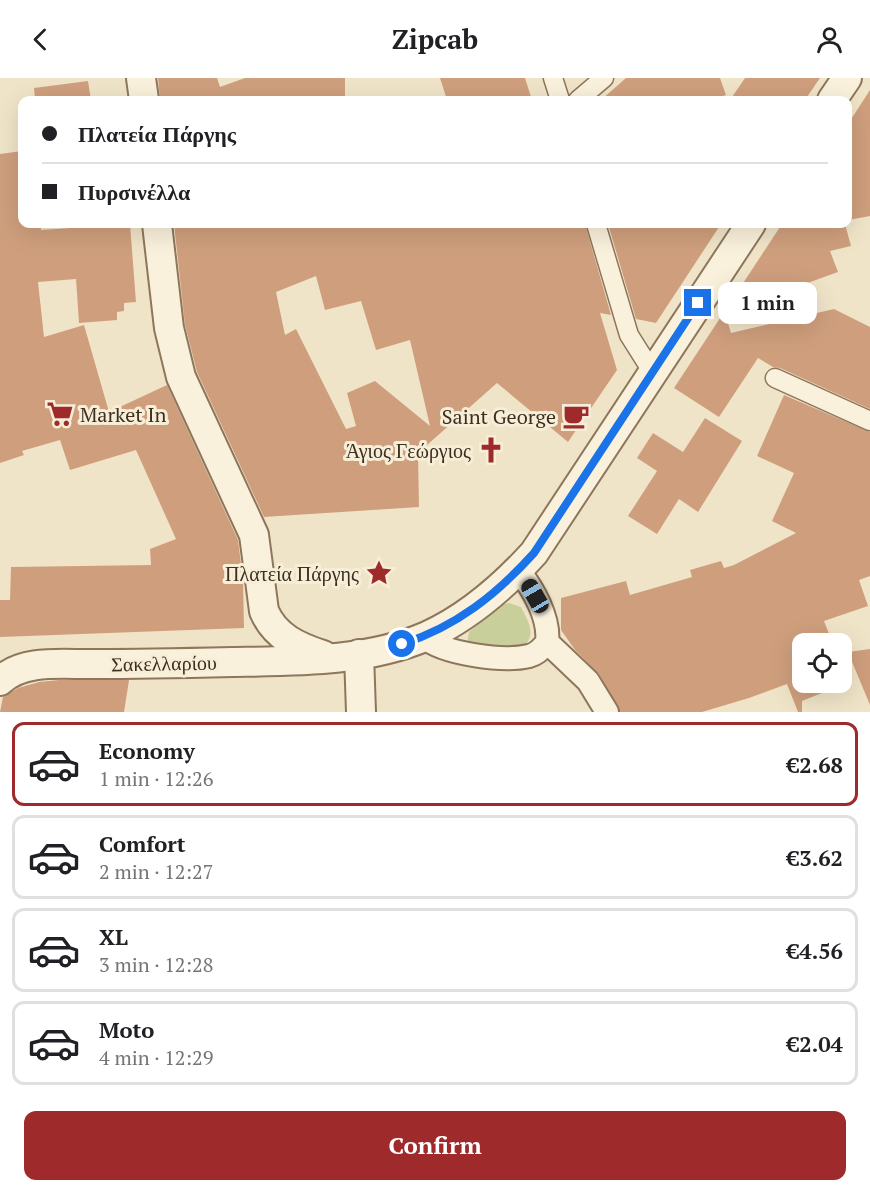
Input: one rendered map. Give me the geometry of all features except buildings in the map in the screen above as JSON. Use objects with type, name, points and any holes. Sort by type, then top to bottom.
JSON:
[{"type":"street","points":[[141,78],[143,96]]},
{"type":"street","points":[[553,78],[559,96]]},
{"type":"street","points":[[583,96],[604,78]]},
{"type":"street","points":[[835,96],[847,78]]},
{"type":"street","points":[[157,228],[169,328],[181,377],[250,525],[257,548],[261,603],[268,620],[286,639],[332,658],[359,654],[424,637],[467,613],[519,571],[556,523],[748,228]]},
{"type":"street","points":[[597,228],[629,335],[652,373]]},
{"type":"street","points":[[775,378],[870,422]]},
{"type":"street","points":[[519,571],[539,606],[547,628],[547,642],[588,681],[607,712]]},
{"type":"street","points":[[424,637],[446,649],[514,657],[531,655],[547,642]]},
{"type":"street","points":[[359,654],[361,712]]},
{"type":"street","name":"Σακελλαρίου","points":[[0,681],[20,669],[62,664],[282,661],[332,658]]},
{"type":"green space","points":[[509,603],[521,607],[528,621],[530,635],[526,644],[513,648],[467,644],[469,632],[503,604]]},
{"type":"place","name":"Market In","points":[[60,414]]},
{"type":"place","name":"Saint George","points":[[576,416]]},
{"type":"place","name":"Άγιος Γεώργιος","points":[[491,450]]},
{"type":"place","name":"Πλατεία Πάργης","points":[[379,573]]},
{"type":"route","points":[[402,644],[424,637],[467,613],[500,589],[534,553],[556,523],[698,303]]}]
